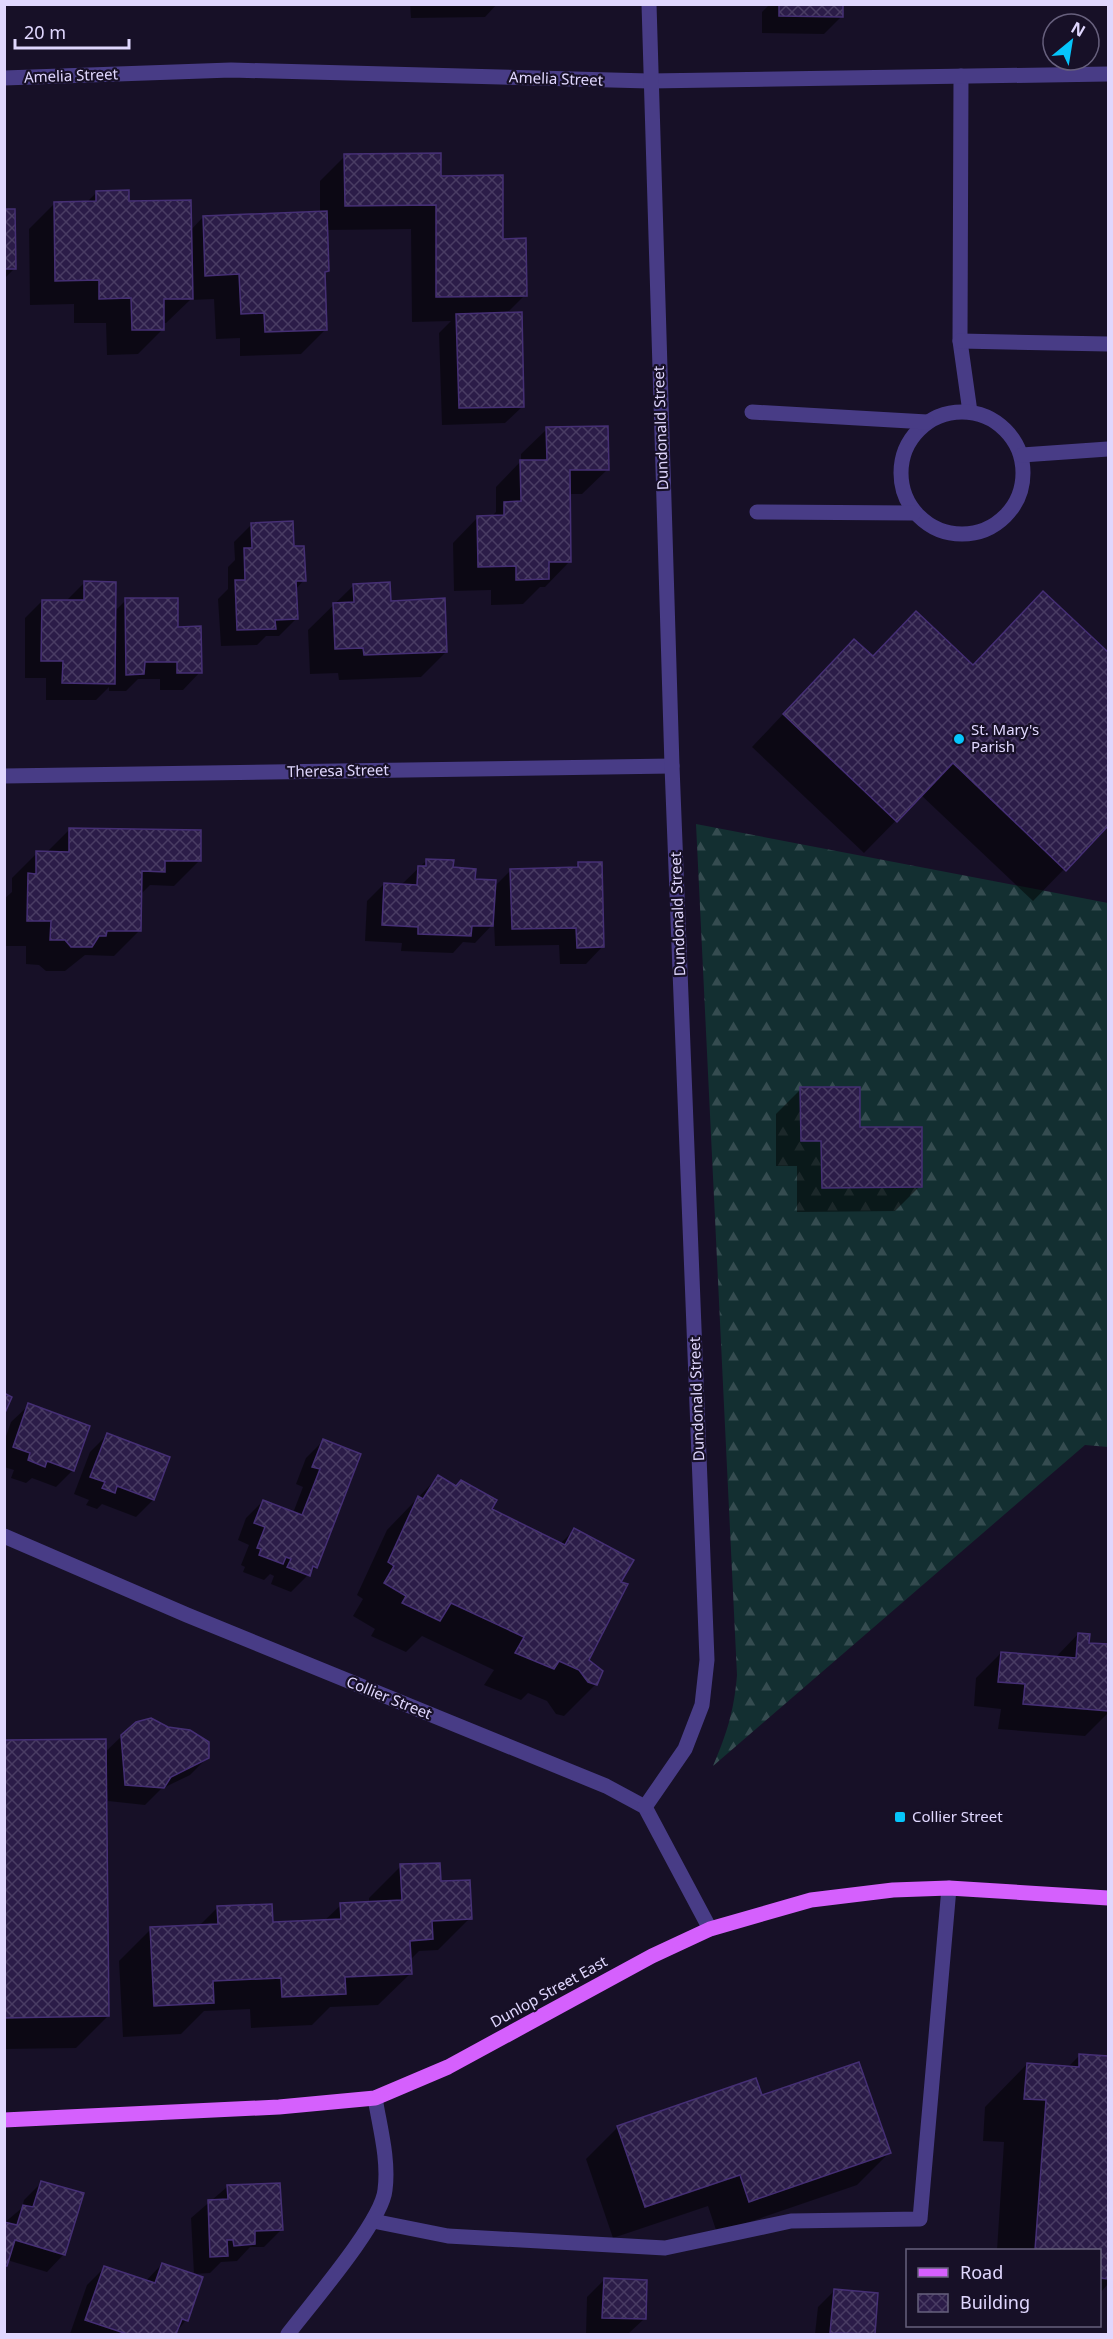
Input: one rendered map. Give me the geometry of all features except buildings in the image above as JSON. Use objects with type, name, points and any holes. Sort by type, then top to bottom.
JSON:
[{"type":"main road","name":"Dunlop Street East","points":[[4,2120],[279,2107],[375,2098],[448,2067],[652,1956],[710,1929],[811,1900],[893,1890],[949,1888],[1108,1898]]},
{"type":"street","name":"Dundonald Street","points":[[645,1807],[685,1749],[695,1726],[706,1684],[707,1660],[672,766],[649,4]]},
{"type":"street","name":"Amelia Street","points":[[4,78],[231,70],[650,81],[1108,74]]},
{"type":"street","points":[[961,76],[960,341],[970,412]]},
{"type":"street","points":[[960,341],[1108,344]]},
{"type":"street","points":[[752,412],[927,422]]},
{"type":"street","points":[[970,412],[987,416],[1002,426],[1014,439],[1022,455],[1024,476],[1019,497],[1008,515],[991,528],[971,534],[950,534],[931,526],[914,513],[904,495],[900,474],[903,454],[912,436],[927,422],[940,415],[970,412]]},
{"type":"street","points":[[1022,455],[1108,450]]},
{"type":"street","points":[[757,512],[914,513]]},
{"type":"street","name":"Theresa Street","points":[[4,776],[672,766]]},
{"type":"street","name":"Collier Street","points":[[4,1536],[179,1612],[606,1786],[645,1807]]},
{"type":"street","points":[[645,1807],[710,1929]]},
{"type":"street","points":[[373,2221],[448,2236],[665,2248],[791,2221],[920,2219],[949,1888]]},
{"type":"street","points":[[288,2334],[373,2221],[385,2192],[386,2161],[375,2098]]},
{"type":"green space","points":[[696,824],[1108,903],[1108,1447],[1085,1445],[713,1766],[729,1722],[737,1675]]},
{"type":"place","name":"St. Mary's Parish","points":[[959,739]]},
{"type":"place","name":"Collier Street","points":[[900,1817]]}]
